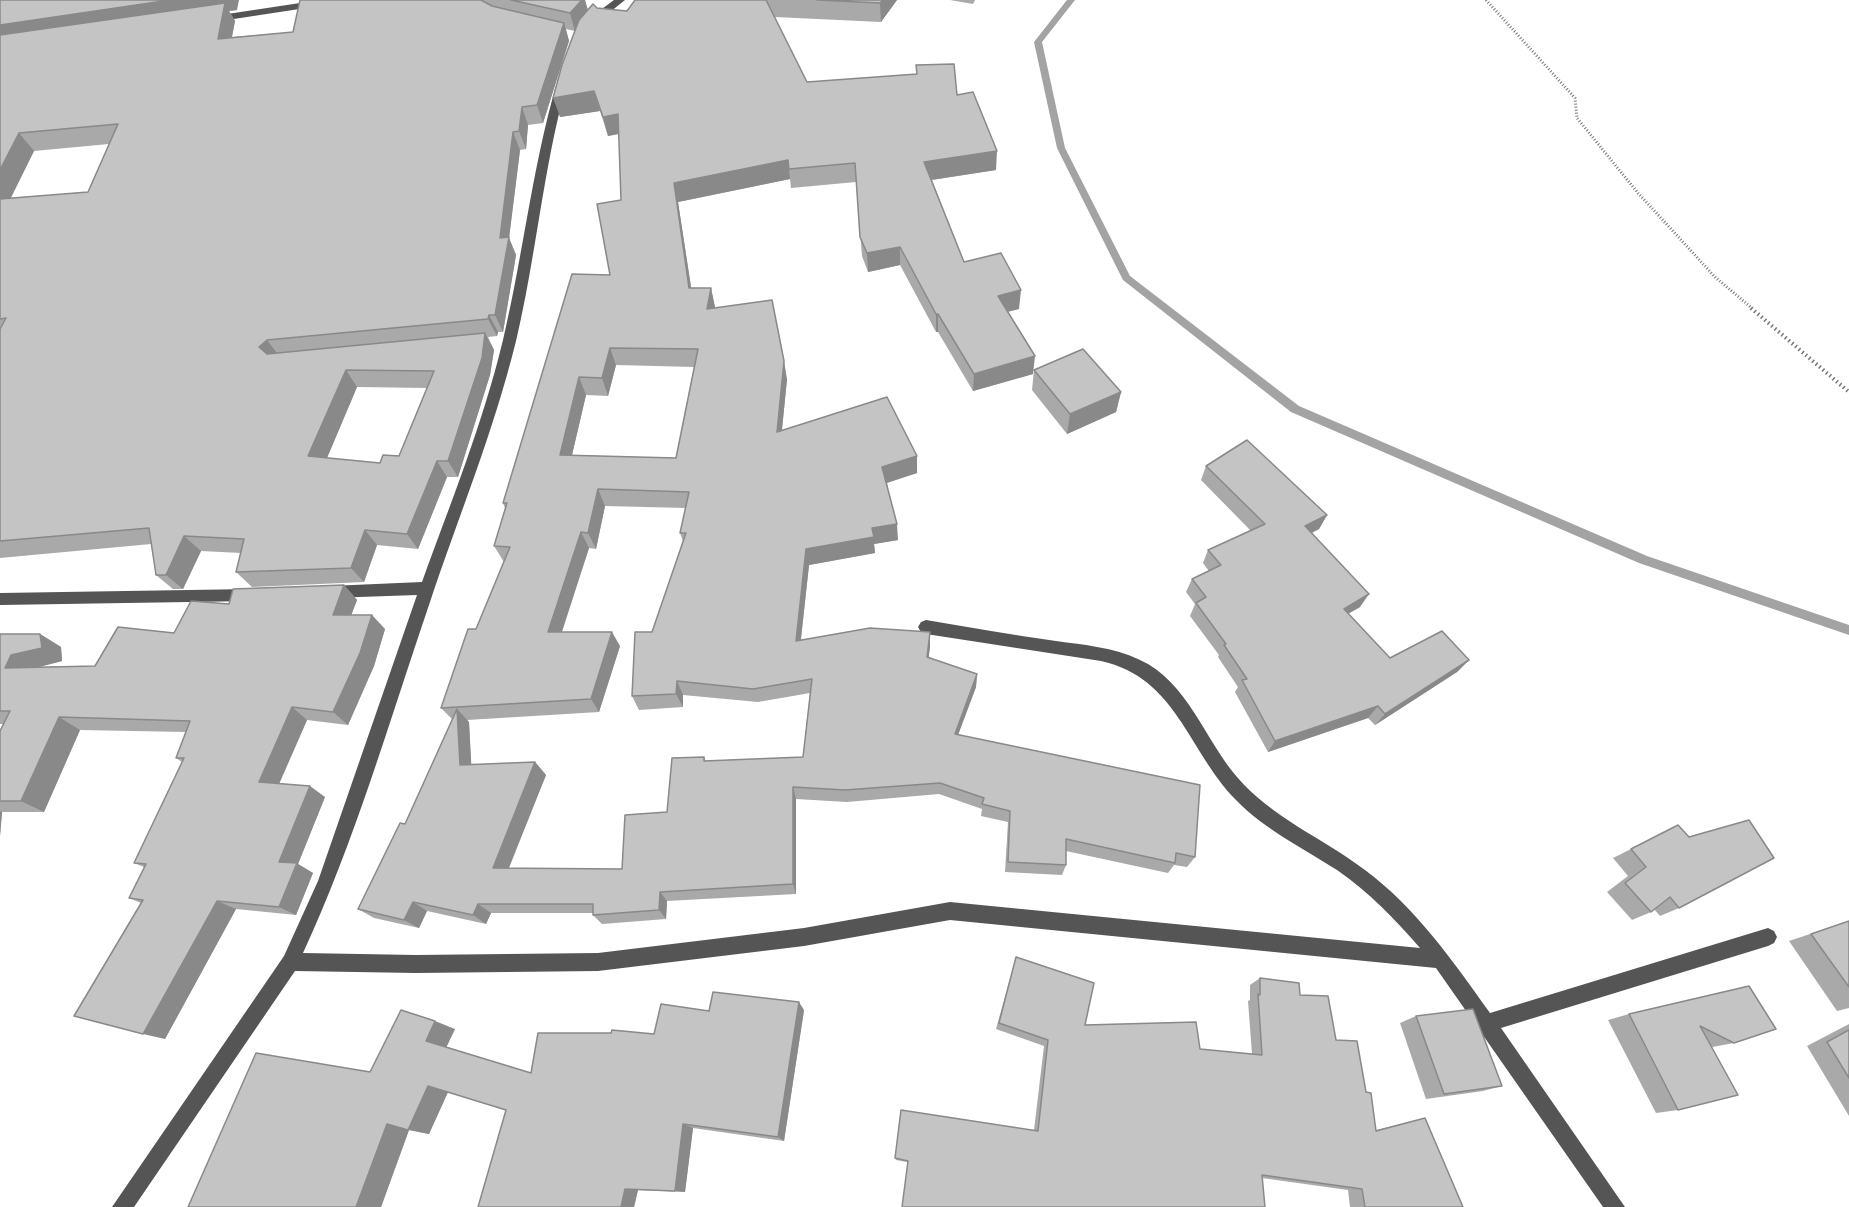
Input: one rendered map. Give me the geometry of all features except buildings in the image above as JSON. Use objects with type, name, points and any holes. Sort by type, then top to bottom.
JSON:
[{"type":"street","points":[[207,20],[339,0]]},
{"type":"street","points":[[582,31],[596,12],[620,0]]},
{"type":"street","points":[[122,1207],[290,962],[326,884],[427,588],[477,450],[531,236],[549,129],[564,75]]},
{"type":"street","points":[[310,593],[427,588]]},
{"type":"street","points":[[0,599],[264,595]]},
{"type":"street","points":[[926,627],[1092,653],[1142,668],[1167,690],[1213,760],[1233,785],[1257,809],[1380,891],[1410,921],[1441,959],[1615,1207]]},
{"type":"street","points":[[290,962],[416,964],[598,962],[804,937],[950,911],[1441,959]]},
{"type":"street","points":[[1486,1023],[1768,937]]},
{"type":"path","points":[[1486,0],[1575,98],[1577,118],[1638,194],[1715,277],[1849,392]]},
{"type":"waterway","points":[[1071,0],[1038,42],[1061,148],[1126,278],[1295,409],[1643,560],[1849,630]]}]
